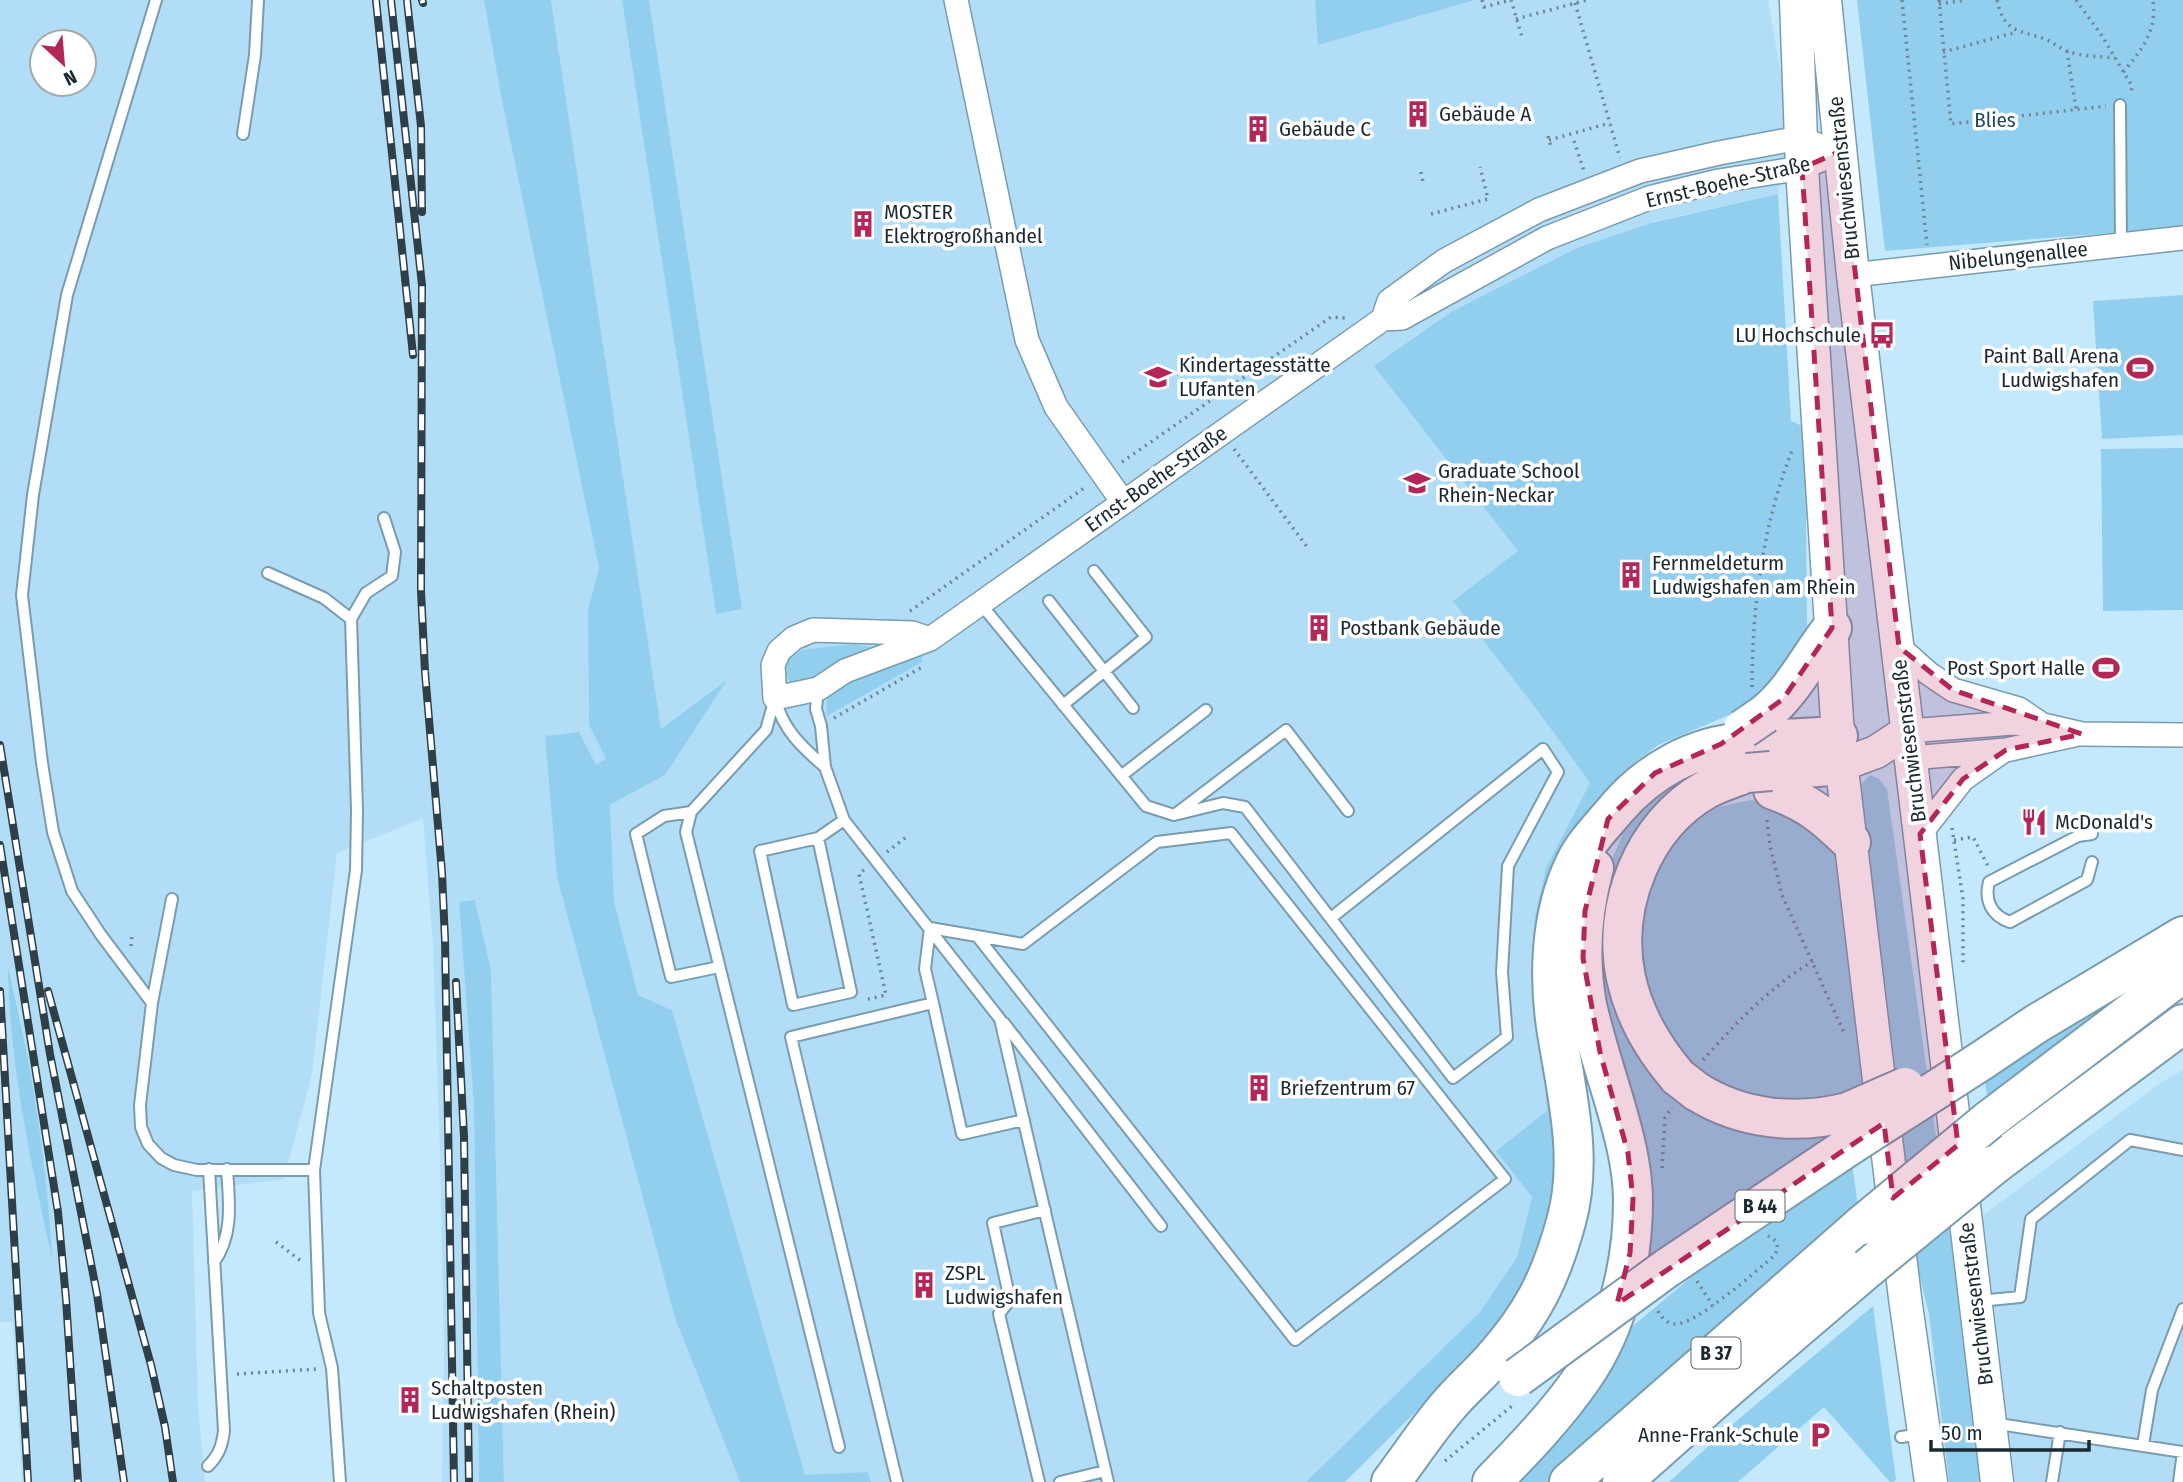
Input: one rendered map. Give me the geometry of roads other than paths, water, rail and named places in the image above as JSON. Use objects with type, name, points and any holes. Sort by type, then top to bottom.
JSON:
[{"type":"highway","points":[[1832,628],[1810,655],[1754,754],[1672,815],[1648,845],[1634,876],[1623,931],[1626,978],[1636,1010],[1659,1052],[1688,1082],[1732,1108],[1775,1119],[1814,1119],[1850,1128]]},
{"type":"highway","points":[[1391,1482],[1449,1404],[1511,1337],[1543,1289],[1567,1219],[1574,1172],[1570,1109],[1553,1002],[1553,951],[1561,899],[1576,861],[1630,793],[1655,773],[1685,756],[1839,750]]},
{"type":"highway","points":[[1754,754],[1794,797],[1812,807],[1851,842]]},
{"type":"highway","points":[[1492,1482],[1546,1424],[1584,1376],[1612,1324],[1630,1253],[1633,1199],[1628,1153],[1587,1004],[1583,958],[1585,911],[1608,819]]},
{"type":"highway","name":"B 44","points":[[1391,1482],[1447,1431],[1518,1390],[1680,1272],[1850,1128],[2036,1024],[2183,936]]},
{"type":"highway","name":"B 37","points":[[1569,1482],[1862,1225],[1989,1120],[2183,973]]},
{"type":"highway","name":"B 37","points":[[1622,1482],[1868,1268],[1994,1165],[2183,1024]]},
{"type":"highway","points":[[2078,1101],[2183,1054]]},
{"type":"main road","name":"Bruchwiesenstraße","points":[[1796,0],[1802,154],[1839,750],[1905,1298],[1913,1436],[1931,1482]]},
{"type":"main road","name":"Bruchwiesenstraße","points":[[1825,0],[1853,275],[1997,1482]]},
{"type":"main road","points":[[1839,750],[1910,744]]},
{"type":"street","points":[[956,0],[1027,340],[1056,407],[1123,502]]},
{"type":"street","name":"Ernst-Boehe-Straße","points":[[775,698],[818,689],[845,671],[930,639],[1383,319],[1402,318],[1451,273],[1539,210],[1641,183],[1718,153],[1783,141],[1802,154],[1841,151]]},
{"type":"street","name":"Ernst-Boehe-Straße","points":[[1451,273],[1547,238],[1641,183]]},
{"type":"street","name":"Nibelungenallee","points":[[1853,275],[2183,238]]},
{"type":"street","points":[[775,698],[773,665],[790,632],[813,630],[912,633],[930,639]]},
{"type":"street","points":[[1899,647],[1928,673],[1953,690],[2019,709],[2043,725]]},
{"type":"street","points":[[1910,744],[2014,723],[2043,725],[2082,734],[2183,735]]},
{"type":"street","points":[[1910,744],[2006,750],[2082,734]]},
{"type":"street","points":[[1920,834],[1963,779],[2006,750]]},
{"type":"lane","points":[[152,1003],[72,891],[53,832],[22,595],[33,495],[67,295],[156,0]]},
{"type":"lane","points":[[243,134],[255,55],[258,0]]},
{"type":"lane","points":[[2120,105],[2121,244]]},
{"type":"lane","points":[[340,1482],[332,1368],[319,1313],[314,1170],[356,870],[351,619],[366,593],[392,576],[395,552],[384,518]]},
{"type":"lane","points":[[1063,705],[1146,637],[1094,571]]},
{"type":"lane","points":[[268,573],[324,598],[351,619]]},
{"type":"lane","points":[[1049,601],[1133,708]]},
{"type":"lane","points":[[980,603],[1146,806],[1174,816],[1223,803],[1245,807],[1453,1078],[1507,1037],[1502,972],[1508,866],[1558,772],[1544,749],[1331,918]]},
{"type":"lane","points":[[818,689],[816,709],[821,726],[825,767],[844,820],[1161,1226]]},
{"type":"lane","points":[[775,698],[779,712],[795,740],[825,767]]},
{"type":"lane","points":[[775,698],[766,730],[691,812],[686,832],[839,1447]]},
{"type":"lane","points":[[1121,776],[1206,710]]},
{"type":"lane","points":[[1174,816],[1286,730],[1348,811]]},
{"type":"lane","points":[[691,812],[664,816],[636,834],[671,977],[719,967]]},
{"type":"lane","points":[[818,838],[851,992],[793,1005],[760,851],[818,838],[844,820]]},
{"type":"lane","points":[[930,928],[977,936],[1023,944],[1157,842],[1231,833],[1505,1178],[1295,1340],[977,936]]},
{"type":"lane","points":[[2092,834],[2078,836],[1989,882],[1986,894],[1990,907],[1999,918],[2010,922],[2087,880],[2092,862]]},
{"type":"lane","points":[[172,899],[152,1003],[140,1105],[141,1127],[148,1144],[161,1157],[186,1168],[314,1170]]},
{"type":"lane","points":[[930,928],[925,969],[962,1134],[1024,1119]]},
{"type":"lane","points":[[897,1482],[791,1037],[933,1003]]},
{"type":"lane","points":[[1000,1019],[1106,1476],[1060,1482]]},
{"type":"lane","points":[[1976,1301],[2020,1297],[2031,1219],[2130,1140],[2183,1150]]},
{"type":"lane","points":[[208,1466],[217,1457],[224,1431],[209,1169]]},
{"type":"lane","points":[[214,1262],[226,1240],[230,1207],[227,1169]]},
{"type":"lane","points":[[1039,1482],[999,1314],[1010,1300],[993,1223],[1045,1210]]},
{"type":"lane","points":[[2143,1445],[2152,1390],[2183,1310]]},
{"type":"lane","points":[[1990,1423],[2183,1452],[2179,1482]]},
{"type":"lane","points":[[2052,1482],[2060,1432]]},
{"type":"railway","points":[[376,0],[413,355]]},
{"type":"railway","points":[[391,0],[422,285],[421,591],[445,940],[454,1482]]},
{"type":"railway","points":[[407,0],[421,126],[422,212]]},
{"type":"railway","points":[[0,745],[50,1054],[97,1294],[124,1482]]},
{"type":"railway","points":[[0,845],[58,1212],[78,1482]]},
{"type":"railway","points":[[456,982],[464,1137],[469,1482]]},
{"type":"railway","points":[[0,991],[28,1482]]},
{"type":"railway","points":[[48,991],[151,1365],[165,1427],[173,1482]]},
{"type":"place","name":"Gebäude A","points":[[1418,114]]},
{"type":"place","name":"Gebäude C","points":[[1258,129]]},
{"type":"place","name":"MOSTER Elektrogroßhandel","points":[[863,224]]},
{"type":"place","name":"LU Hochschule","points":[[1882,335]]},
{"type":"place","name":"Paint Ball Arena Ludwigshafen","points":[[2140,368]]},
{"type":"place","name":"Kindertagesstätte LUfanten","points":[[1158,377]]},
{"type":"place","name":"Graduate School Rhein-Neckar","points":[[1417,483]]},
{"type":"place","name":"Fernmeldeturm Ludwigshafen am Rhein","points":[[1631,575]]},
{"type":"place","name":"Postbank Gebäude","points":[[1319,628]]},
{"type":"place","name":"Post Sport Halle","points":[[2106,668]]},
{"type":"place","name":"McDonald's","points":[[2034,822]]},
{"type":"place","name":"Briefzentrum 67","points":[[1259,1088]]},
{"type":"place","name":"ZSPL Ludwigshafen","points":[[924,1285]]},
{"type":"place","name":"Schaltposten Ludwigshafen (Rhein)","points":[[410,1400]]},
{"type":"place","name":"Anne-Frank-Schule","points":[[1820,1435]]},
{"type":"park label","name":"Blies","points":[[1995,120]]}]
